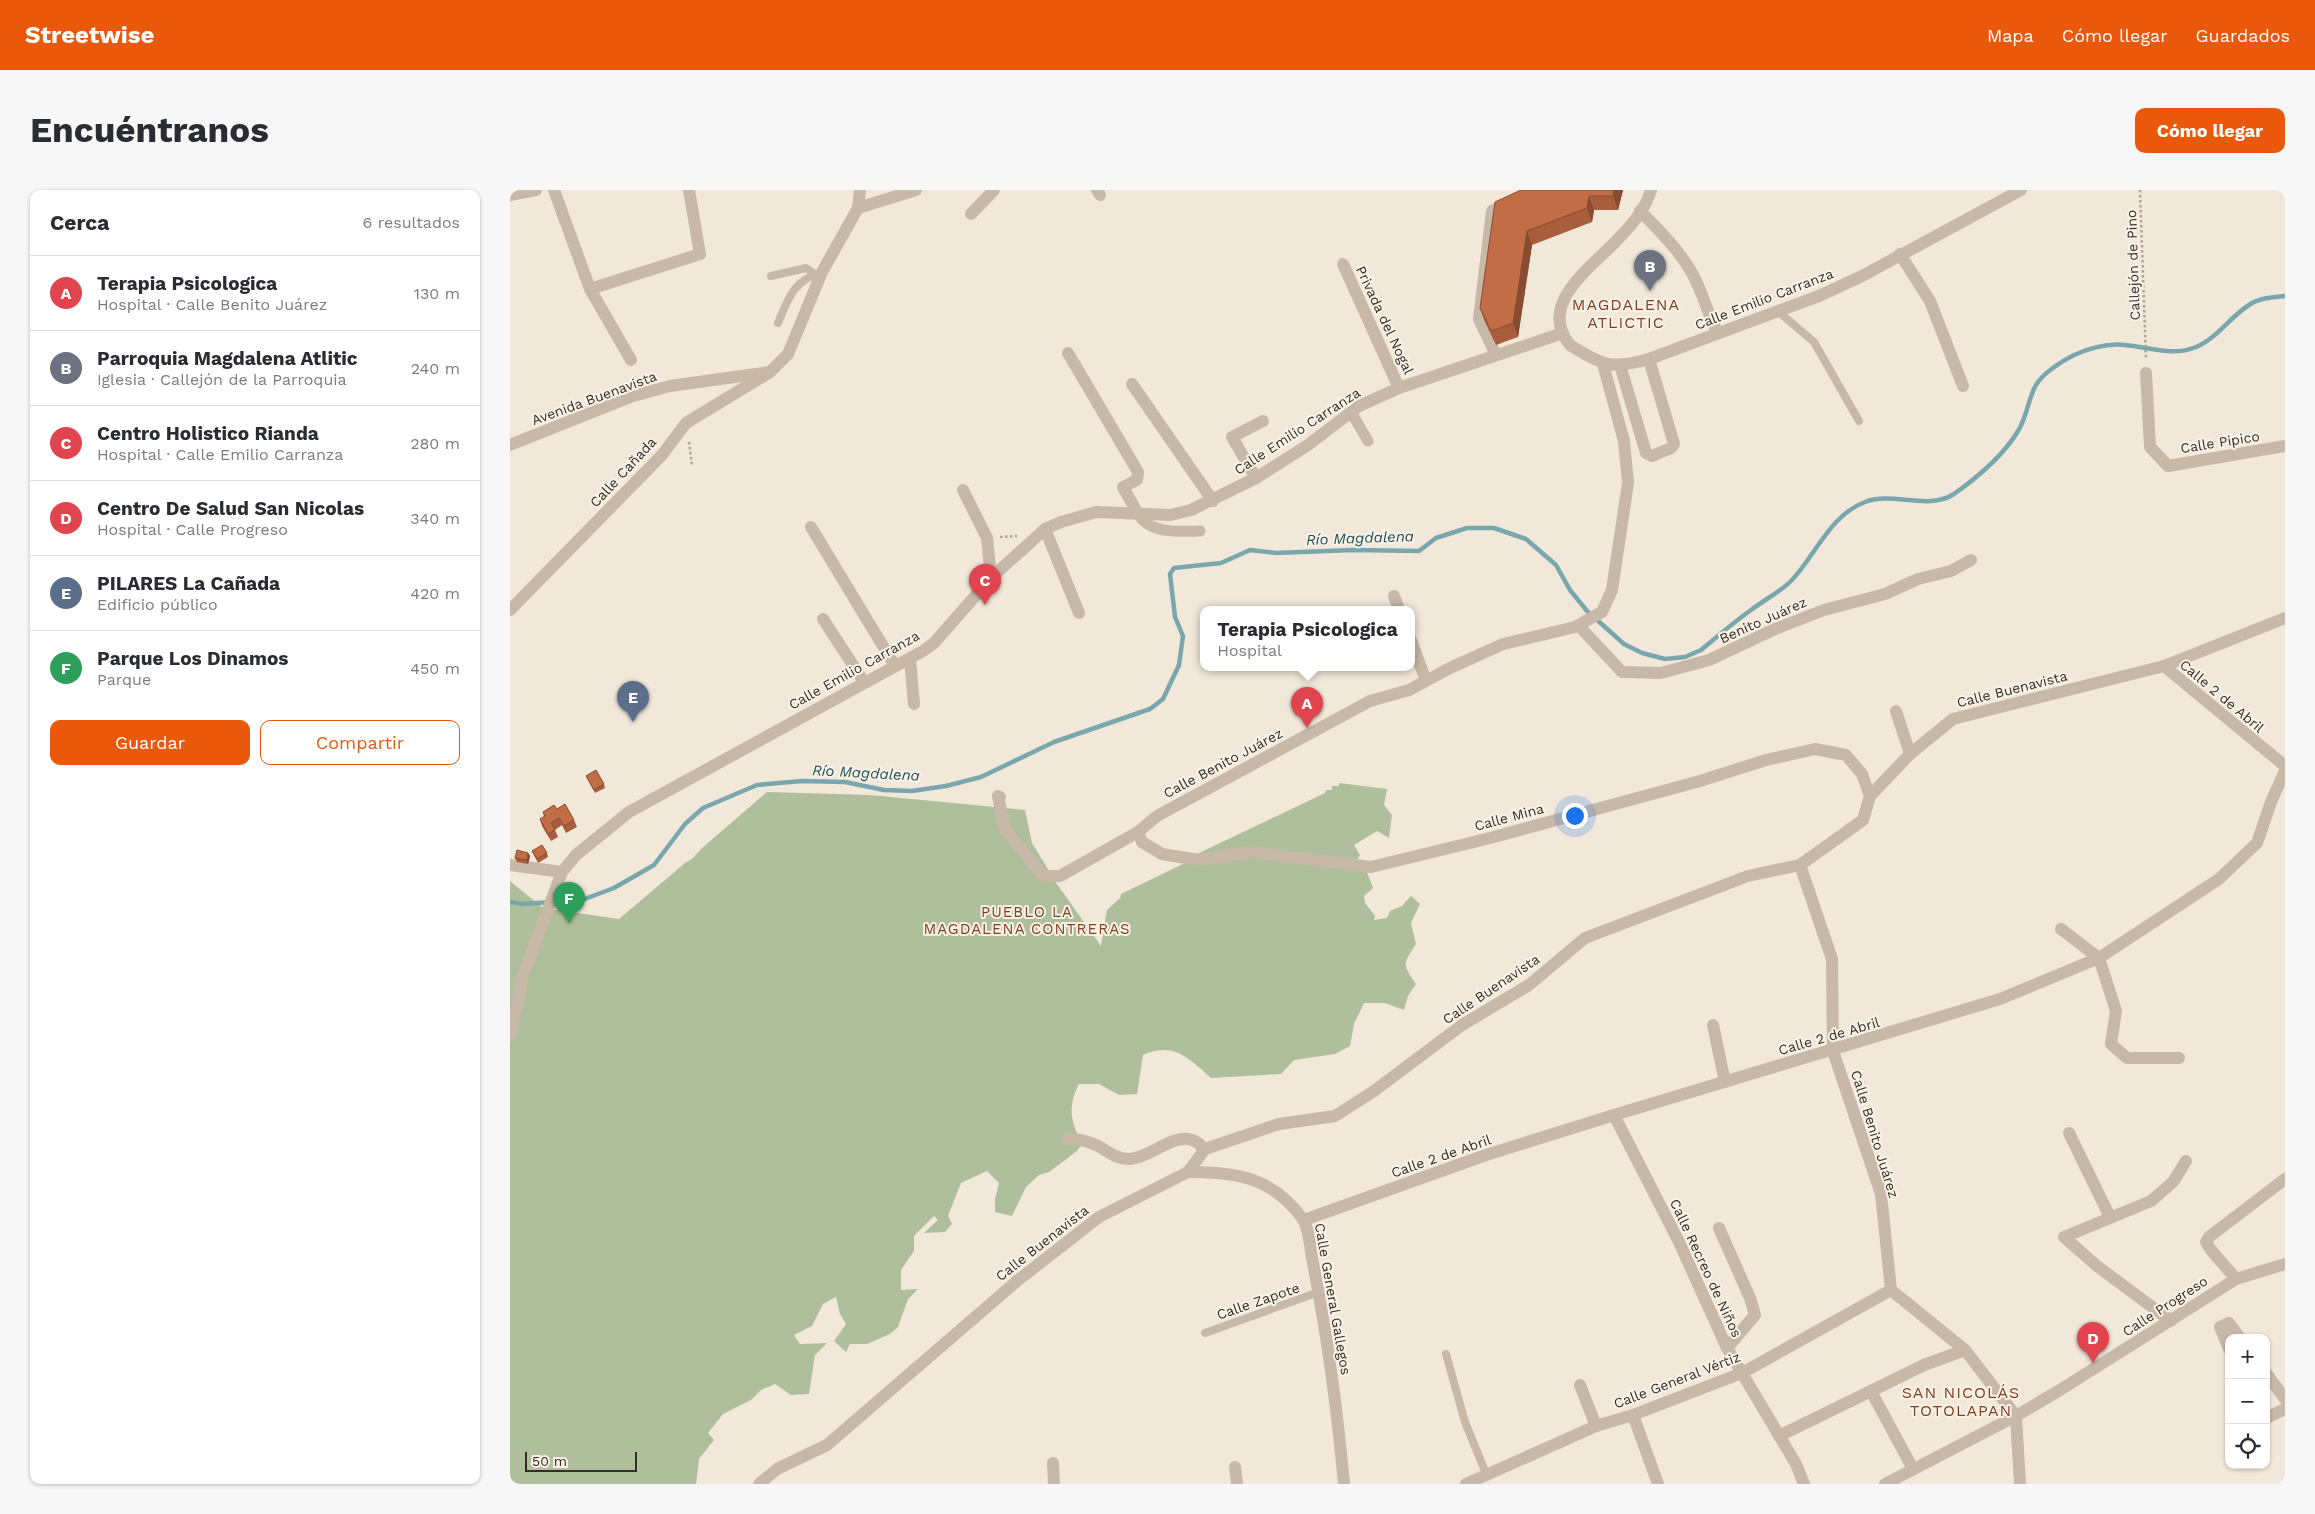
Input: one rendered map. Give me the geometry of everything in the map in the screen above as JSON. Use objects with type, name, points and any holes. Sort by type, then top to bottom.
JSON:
[{"type":"street","points":[[510,195],[536,190]]},
{"type":"street","points":[[554,190],[590,289],[631,360]]},
{"type":"street","points":[[590,289],[700,254],[689,190]]},
{"type":"street","points":[[770,372],[788,354],[818,273],[858,208],[860,190]]},
{"type":"street","points":[[858,208],[916,190]]},
{"type":"street","points":[[971,214],[994,190]]},
{"type":"street","points":[[1496,355],[1479,319],[1492,211],[1537,190]]},
{"type":"street","name":"Calle Emilio Carranza","points":[[562,872],[576,854],[629,812],[864,682],[910,659],[934,643],[992,578],[1045,530],[1061,522],[1096,512],[1170,515],[1192,510],[1256,478],[1308,445],[1359,406],[1399,388],[1563,333],[1570,345],[1603,364],[1620,365],[1649,359],[1780,312],[1862,276],[2021,190]]},
{"type":"street","points":[[1563,333],[1560,318],[1569,290],[1584,270],[1619,238],[1640,211],[1651,191]]},
{"type":"street","points":[[1640,211],[1665,237],[1692,274],[1708,316],[1718,333]]},
{"type":"street","points":[[1900,254],[1930,301],[1963,386]]},
{"type":"street","name":"Privada del Nogal","points":[[1343,264],[1399,388]]},
{"type":"street","points":[[1068,353],[1138,472],[1137,480],[1123,487],[1142,521],[1163,530],[1200,531]]},
{"type":"street","points":[[1620,365],[1646,453],[1652,456],[1671,448],[1674,444],[1649,359]]},
{"type":"street","name":"Calle Benito Juárez","points":[[1000,797],[998,796],[1005,829],[1043,876],[1060,876],[1138,832],[1157,816],[1370,701],[1409,690],[1450,668],[1503,644],[1580,625],[1602,612],[1612,590],[1628,483],[1624,441],[1603,364]]},
{"type":"street","name":"Calle Cañada","points":[[510,610],[662,454],[686,423],[770,372]]},
{"type":"street","name":"Avenida Buenavista","points":[[510,445],[633,396],[670,386],[770,372]]},
{"type":"street","name":"Calle Pipico","points":[[2146,373],[2150,447],[2168,466],[2285,446]]},
{"type":"street","points":[[1132,384],[1213,501]]},
{"type":"street","points":[[1351,412],[1368,441]]},
{"type":"street","points":[[1256,478],[1232,437],[1263,421]]},
{"type":"street","points":[[963,490],[986,538],[992,578]]},
{"type":"street","points":[[811,528],[895,666]]},
{"type":"street","points":[[1045,530],[1079,613]]},
{"type":"street","name":"Benito Juárez","points":[[1580,625],[1622,672],[1661,673],[1708,660],[1783,626],[1824,610],[1886,594],[1918,579],[1951,571],[1971,560]]},
{"type":"street","points":[[1394,596],[1398,606]]},
{"type":"street","name":"Calle Buenavista","points":[[759,1484],[777,1469],[827,1445],[1017,1280],[1099,1216],[1188,1172],[1205,1149],[1279,1124],[1335,1116],[1374,1091],[1462,1025],[1529,985],[1585,938],[1748,876],[1800,865],[1863,820],[1870,796],[1910,754],[1953,719],[2164,666],[2285,618]]},
{"type":"street","points":[[823,619],[864,682]]},
{"type":"street","points":[[1415,651],[1426,681]]},
{"type":"street","points":[[910,659],[914,704]]},
{"type":"street","name":"Calle 2 de Abril","points":[[2164,666],[2285,766]]},
{"type":"street","points":[[1896,711],[1910,754]]},
{"type":"street","name":"Calle Mina","points":[[1138,832],[1142,842],[1162,854],[1199,860],[1250,852],[1371,867],[1586,812],[1700,781],[1766,760],[1815,749],[1846,755],[1862,774],[1870,796]]},
{"type":"street","name":"Calle 2 de Abril","points":[[1304,1220],[1486,1156],[1614,1115],[1833,1051],[2000,999],[2099,958],[2219,879],[2257,843],[2271,802],[2285,771]]},
{"type":"street","points":[[510,865],[562,872],[523,975],[510,1036]]},
{"type":"street","name":"Calle Benito Juárez","points":[[1800,865],[1832,959],[1833,1051],[1881,1194],[1891,1290]]},
{"type":"street","points":[[2061,929],[2099,958],[2116,1011],[2111,1044],[2127,1058],[2178,1058]]},
{"type":"street","points":[[1713,1025],[1725,1082]]},
{"type":"street","name":"Calle Recreo de Niños","points":[[1614,1115],[1679,1242],[1727,1348],[1796,1464],[1804,1484]]},
{"type":"street","points":[[2069,1133],[2110,1217]]},
{"type":"street","points":[[1068,1139],[1092,1143],[1116,1156],[1127,1159],[1142,1156],[1176,1140],[1193,1140],[1205,1149]]},
{"type":"street","points":[[2170,1321],[2097,1266],[2064,1237],[2151,1201],[2173,1182],[2186,1161]]},
{"type":"street","name":"Calle General Gallegos","points":[[1188,1172],[1224,1172],[1257,1181],[1282,1195],[1304,1220],[1330,1358],[1344,1484]]},
{"type":"street","points":[[2236,1278],[2206,1242],[2209,1237],[2285,1179]]},
{"type":"street","points":[[1719,1228],[1750,1298],[1755,1315],[1727,1348]]},
{"type":"street","name":"Calle Progreso","points":[[1885,1484],[2016,1416],[2236,1278],[2285,1264]]},
{"type":"street","points":[[1891,1290],[1965,1350],[2016,1416],[2020,1484]]},
{"type":"street","name":"Calle General Vértiz","points":[[1466,1484],[1596,1426],[1633,1415],[1742,1373],[1891,1290]]},
{"type":"street","points":[[2225,1339],[2220,1327],[2229,1323],[2237,1334]]},
{"type":"street","points":[[1779,1436],[1924,1365],[1965,1350]]},
{"type":"street","points":[[2270,1379],[2285,1399]]},
{"type":"street","points":[[1580,1385],[1596,1426]]},
{"type":"street","points":[[1871,1391],[1913,1469]]},
{"type":"street","points":[[2270,1416],[2285,1409]]},
{"type":"street","points":[[1633,1415],[1658,1484]]},
{"type":"street","points":[[1053,1463],[1054,1484]]},
{"type":"street","points":[[1235,1467],[1237,1484]]},
{"type":"lane","points":[[771,276],[806,268],[818,273]]},
{"type":"lane","points":[[778,323],[791,293],[801,281],[818,273]]},
{"type":"lane","points":[[1780,312],[1814,342],[1859,421]]},
{"type":"lane","name":"Calle Zapote","points":[[1205,1333],[1319,1292]]},
{"type":"lane","points":[[1446,1354],[1465,1422],[1487,1476]]},
{"type":"path","name":"Callejón de Pino","points":[[2140,190],[2146,360]]},
{"type":"path","points":[[686,423],[692,465]]},
{"type":"path","points":[[986,538],[1026,535]]},
{"type":"green space","points":[[1339,783],[1387,789],[1384,805],[1392,815],[1389,838],[1377,831],[1354,845],[1360,855],[1352,868],[1367,872],[1373,888],[1364,896],[1365,903],[1375,916],[1374,920],[1387,918],[1390,911],[1402,906],[1411,896],[1420,904],[1411,923],[1416,944],[1406,964],[1408,972],[1416,984],[1408,996],[1404,1010],[1385,1003],[1364,1003],[1354,1024],[1350,1046],[1335,1054],[1294,1060],[1281,1074],[1211,1078],[1196,1064],[1180,1054],[1163,1050],[1143,1055],[1137,1094],[1119,1095],[1099,1084],[1079,1084],[1072,1107],[1073,1122],[1082,1144],[1077,1151],[1049,1172],[1039,1175],[1026,1187],[1012,1216],[995,1212],[995,1199],[999,1183],[987,1171],[961,1183],[948,1216],[952,1224],[945,1232],[924,1233],[938,1220],[934,1216],[914,1236],[914,1251],[901,1270],[901,1290],[918,1289],[908,1299],[898,1327],[890,1334],[867,1344],[850,1344],[846,1352],[834,1341],[846,1324],[840,1314],[836,1297],[823,1304],[812,1326],[794,1335],[800,1344],[827,1343],[815,1355],[809,1394],[791,1395],[775,1384],[761,1390],[751,1400],[723,1414],[708,1433],[714,1440],[699,1459],[696,1484],[510,1484],[510,881],[543,908],[619,919],[693,858],[767,792],[870,795],[1025,810],[1032,843],[1057,884],[1101,946],[1107,910],[1120,898],[1121,894],[1191,860],[1199,853],[1325,793],[1326,790],[1332,790],[1332,786],[1339,786]]},
{"type":"building","points":[[1521,190],[1614,190],[1613,196],[1589,196],[1587,208],[1527,231],[1513,323],[1491,331],[1480,308],[1495,202]]},
{"type":"building","points":[[596,770],[604,784],[594,790],[586,776]]},
{"type":"building","points":[[565,804],[574,820],[564,826],[559,818],[551,823],[555,830],[548,834],[540,819],[545,816],[543,812],[554,805],[557,809]]},
{"type":"building","points":[[542,845],[547,853],[537,859],[532,851]]},
{"type":"building","points":[[517,850],[528,853],[527,860],[515,858]]},
{"type":"waterway","name":"Río Magdalena","points":[[510,902],[522,904],[582,900],[614,888],[654,865],[685,824],[703,808],[757,785],[802,781],[845,782],[884,790],[912,791],[946,786],[981,777],[1054,742],[1150,709],[1163,699],[1179,665],[1183,636],[1175,617],[1170,574],[1174,568],[1221,563],[1250,550],[1276,553],[1353,550],[1419,551],[1436,538],[1467,528],[1494,528],[1526,539],[1556,565],[1570,590],[1587,611],[1624,644],[1642,653],[1665,659],[1685,657],[1701,650],[1787,585],[1800,571],[1833,526],[1853,508],[1876,499],[1922,501],[1944,499],[1972,480],[1989,466],[2012,440],[2021,426],[2033,390],[2039,381],[2064,361],[2086,350],[2112,345],[2169,351],[2187,350],[2210,339],[2242,310],[2253,303],[2266,298],[2285,296]]},
{"type":"place","name":"Parroquia Magdalena Atlitic","points":[[1650,291]]},
{"type":"place","name":"Centro Holistico Rianda","points":[[985,605]]},
{"type":"place","name":"PILARES La Cañada","points":[[633,722]]},
{"type":"place","name":"Terapia Psicologica","points":[[1307,728]]},
{"type":"place","name":"Parque Los Dinamos","points":[[569,923]]},
{"type":"place","name":"Centro De Salud San Nicolas","points":[[2093,1363]]},
{"type":"district","name":"MAGDALENA ATLICTIC","points":[[1626,313]]},
{"type":"district","name":"PUEBLO LA MAGDALENA CONTRERAS","points":[[1027,920]]},
{"type":"district","name":"SAN NICOLÁS TOTOLAPAN","points":[[1961,1401]]}]
